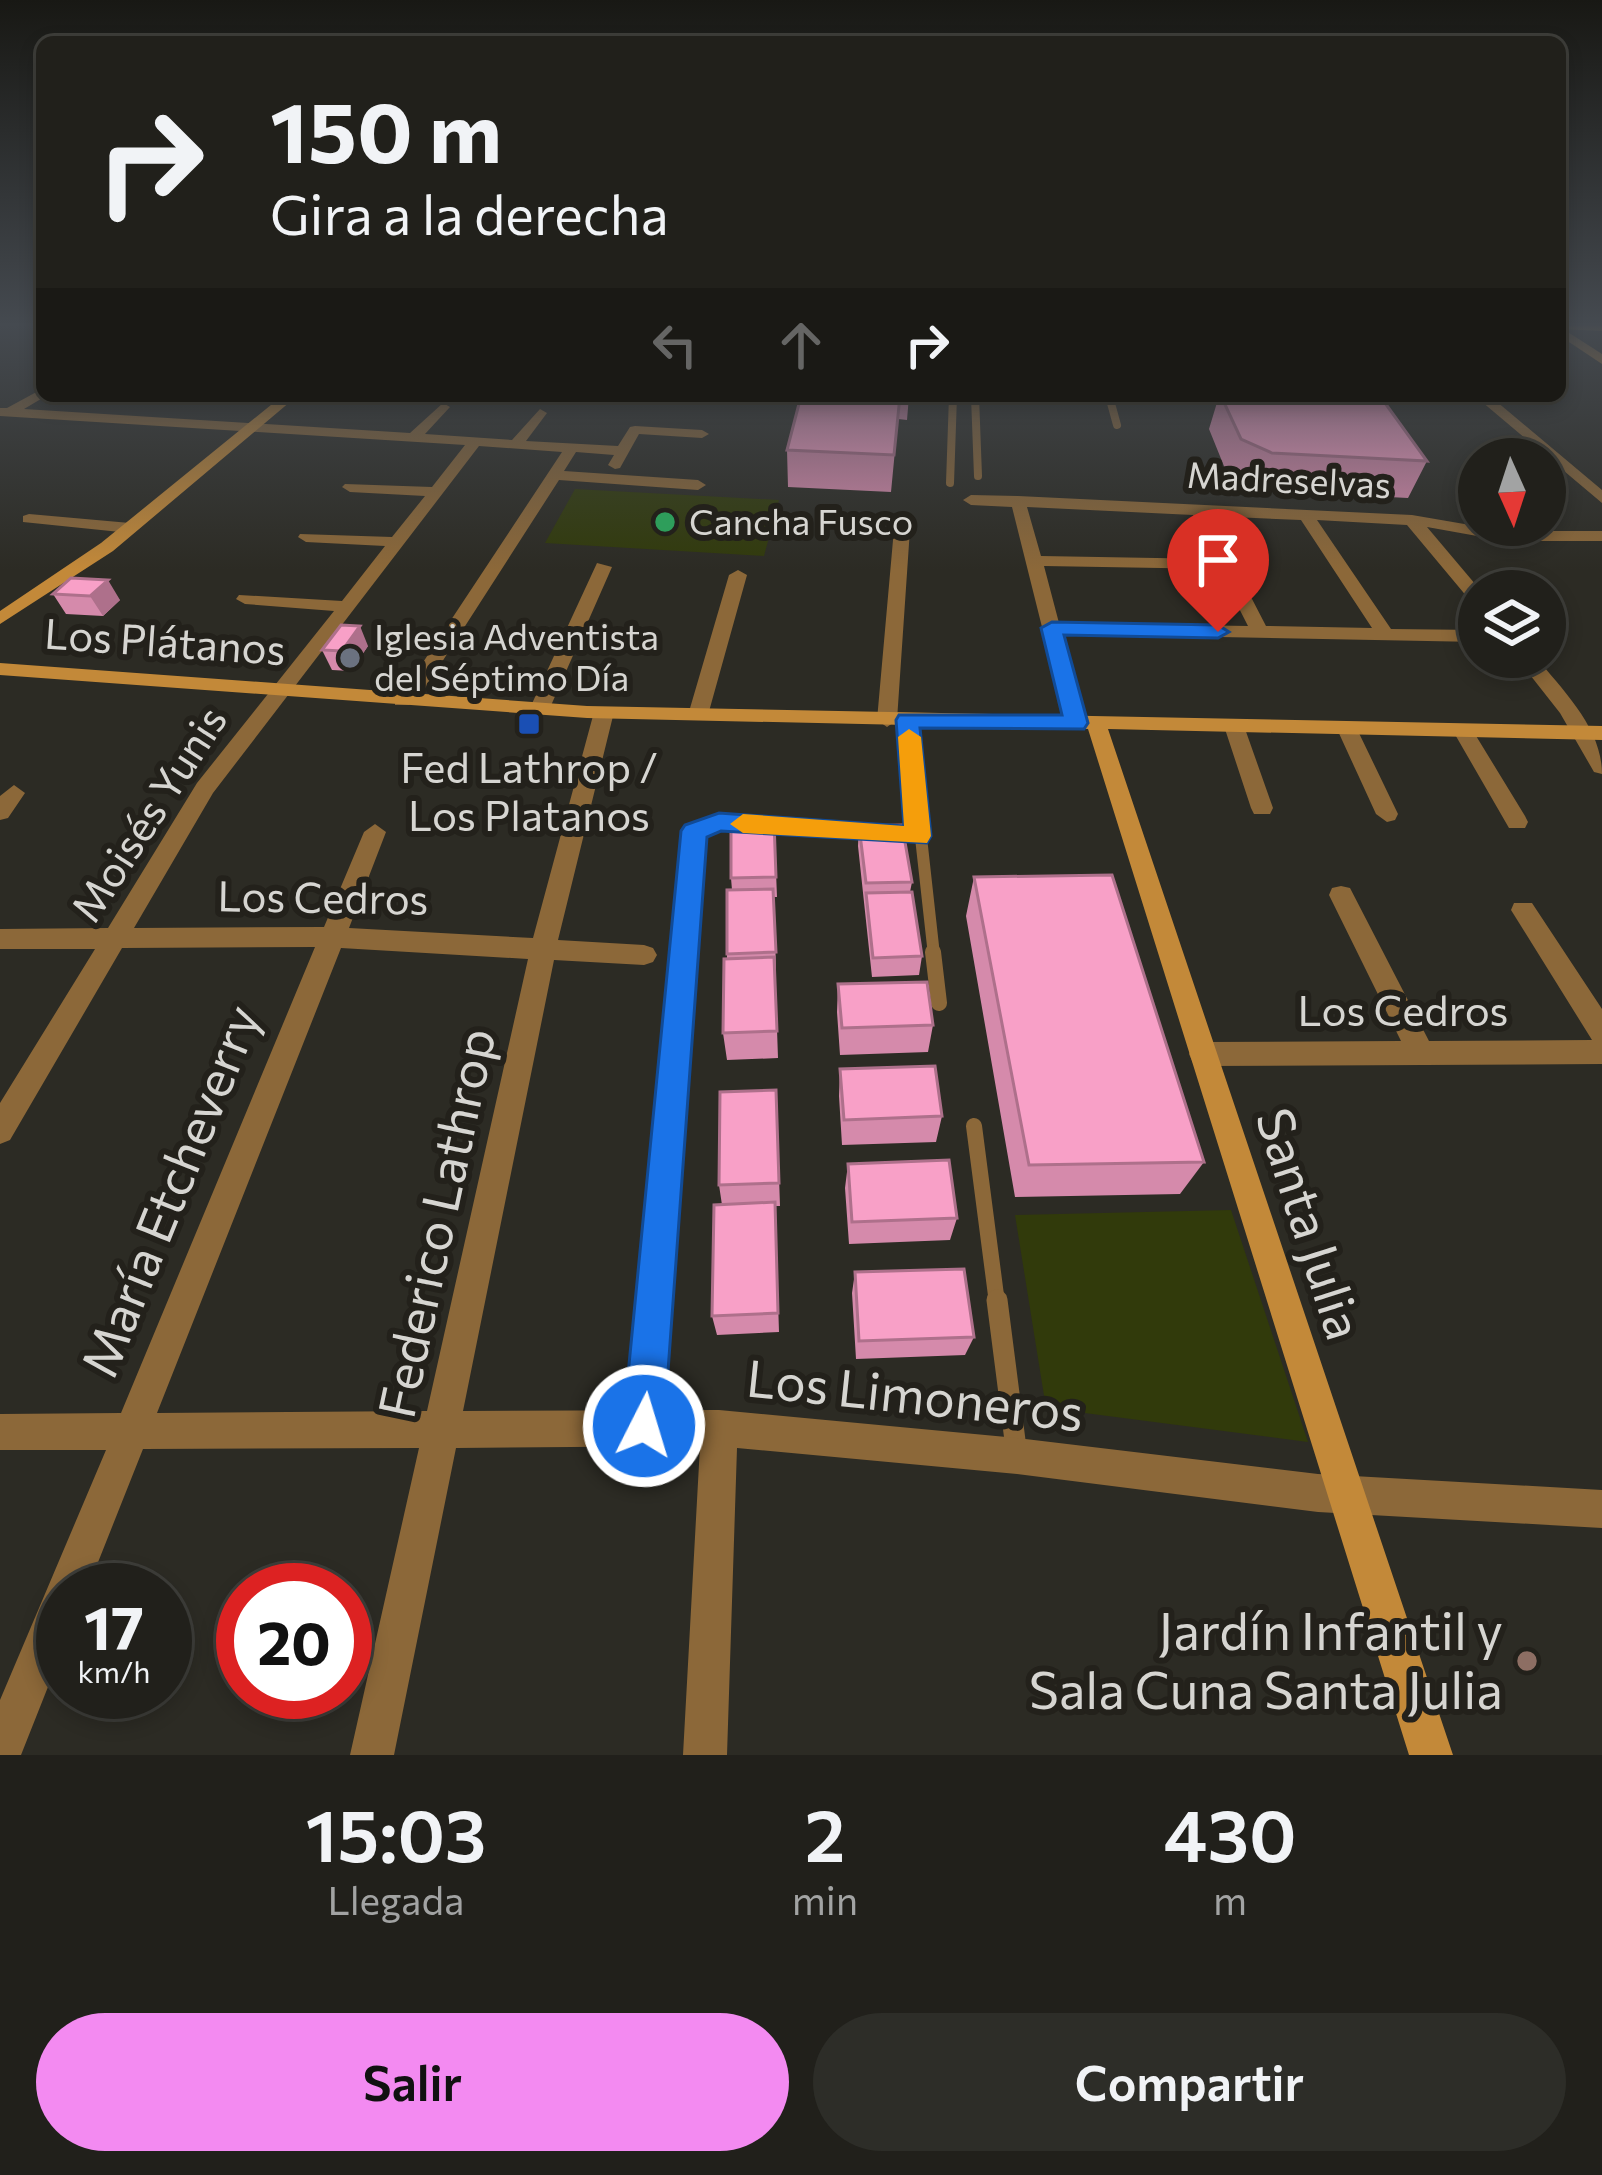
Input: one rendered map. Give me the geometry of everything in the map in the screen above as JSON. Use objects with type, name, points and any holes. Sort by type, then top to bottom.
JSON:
[{"type":"street","points":[[0,620],[130,528],[277,407]]},
{"type":"street","points":[[414,438],[443,407]]},
{"type":"street","points":[[1495,407],[1602,499]]},
{"type":"street","points":[[516,444],[540,413]]},
{"type":"street","points":[[3,414],[623,451]]},
{"type":"street","points":[[608,478],[635,430],[702,434]]},
{"type":"street","name":"Moisés Yunis","points":[[0,1130],[205,788],[475,442]]},
{"type":"street","points":[[402,700],[415,688],[572,448]]},
{"type":"street","points":[[555,475],[698,485]]},
{"type":"street","points":[[350,487],[435,492]]},
{"type":"street","name":"Madreselvas","points":[[971,500],[1412,520],[1505,536],[1602,536]]},
{"type":"street","points":[[1018,501],[1052,628],[1086,723]]},
{"type":"street","points":[[1197,508],[1260,632]]},
{"type":"street","points":[[1306,514],[1385,634]]},
{"type":"street","points":[[29,519],[130,528]]},
{"type":"street","points":[[1412,520],[1458,575]]},
{"type":"street","points":[[897,720],[902,529]]},
{"type":"street","points":[[306,537],[395,542]]},
{"type":"street","points":[[1033,561],[1226,564]]},
{"type":"street","points":[[538,710],[603,567]]},
{"type":"street","points":[[698,715],[738,575]]},
{"type":"street","points":[[245,599],[344,606]]},
{"type":"street","points":[[1052,628],[1458,636]]},
{"type":"street","name":"Los Plátanos","points":[[0,669],[538,710],[1592,733]]},
{"type":"street","points":[[1544,678],[1592,733],[1602,767]]},
{"type":"street","name":"Federico Lathrop","points":[[372,1755],[570,830],[604,712]]},
{"type":"street","name":"Santa Julia","points":[[1086,723],[1203,1054],[1431,1755]]},
{"type":"street","points":[[1234,726],[1262,808]]},
{"type":"street","points":[[1347,729],[1387,814]]},
{"type":"street","points":[[1463,731],[1516,822]]},
{"type":"street","name":"María Etcheverry","points":[[78,1563],[375,832]]},
{"type":"street","points":[[1341,895],[1421,1053]]},
{"type":"street","points":[[1522,910],[1602,1032]]},
{"type":"street","name":"Los Cedros","points":[[0,939],[332,937],[644,955]]},
{"type":"street","name":"Los Cedros","points":[[1203,1054],[1602,1052]]},
{"type":"street","points":[[704,1755],[719,1428]]},
{"type":"street","name":"Los Limoneros","points":[[0,1432],[719,1428],[1017,1456],[1347,1495],[1602,1509]]},
{"type":"street","points":[[0,1753],[36,1665]]},
{"type":"lane","points":[[950,483],[953,407]]},
{"type":"lane","points":[[975,407],[978,476]]},
{"type":"lane","points":[[1112,407],[1117,425]]},
{"type":"lane","points":[[897,720],[918,836],[939,1003]]},
{"type":"lane","points":[[644,1426],[694,831],[719,822],[918,836]]},
{"type":"lane","points":[[974,1126],[1017,1456]]},
{"type":"green space","name":"Cancha Fusco","points":[[575,489],[779,500],[764,556],[545,543]]},
{"type":"green space","points":[[1231,1210],[1308,1442],[1046,1408],[1015,1215]]},
{"type":"building","points":[[798,407],[899,407],[894,455],[787,450]]},
{"type":"building","points":[[1226,407],[1388,407],[1427,461],[1272,453],[1241,439]]},
{"type":"building","points":[[71,578],[108,580],[90,596],[53,594]]},
{"type":"building","points":[[341,625],[360,626],[342,651],[322,650]]},
{"type":"building","points":[[774,821],[776,877],[731,878],[731,823]]},
{"type":"building","points":[[902,825],[912,882],[866,883],[859,826]]},
{"type":"building","points":[[1112,875],[1204,1162],[1029,1165],[974,877]]},
{"type":"building","points":[[773,889],[776,952],[727,954],[727,890]]},
{"type":"building","points":[[912,892],[922,956],[873,958],[866,893]]},
{"type":"building","points":[[774,957],[777,1031],[723,1033],[724,959]]},
{"type":"building","points":[[927,982],[933,1025],[842,1028],[838,984]]},
{"type":"building","points":[[935,1066],[942,1116],[844,1120],[840,1069]]},
{"type":"building","points":[[776,1090],[779,1183],[719,1185],[720,1092]]},
{"type":"building","points":[[949,1160],[957,1218],[852,1222],[848,1164]]},
{"type":"building","points":[[775,1202],[778,1313],[712,1316],[714,1205]]},
{"type":"building","points":[[964,1269],[974,1337],[859,1341],[855,1272]]},
{"type":"slow traffic","points":[[743,824],[918,836],[909,737]]},
{"type":"place","name":"Cancha Fusco","points":[[665,522]]},
{"type":"place","name":"Iglesia Adventista del Séptimo Día","points":[[350,658]]},
{"type":"place","name":"Fed Lathrop / Los Platanos","points":[[529,724]]},
{"type":"place","name":"Jardín Infantil y Sala Cuna Santa Julia","points":[[1527,1661]]},
{"type":"route","points":[[644,1426],[694,831],[719,822],[918,836],[908,720],[1076,723],[1052,628],[1218,632]]}]
